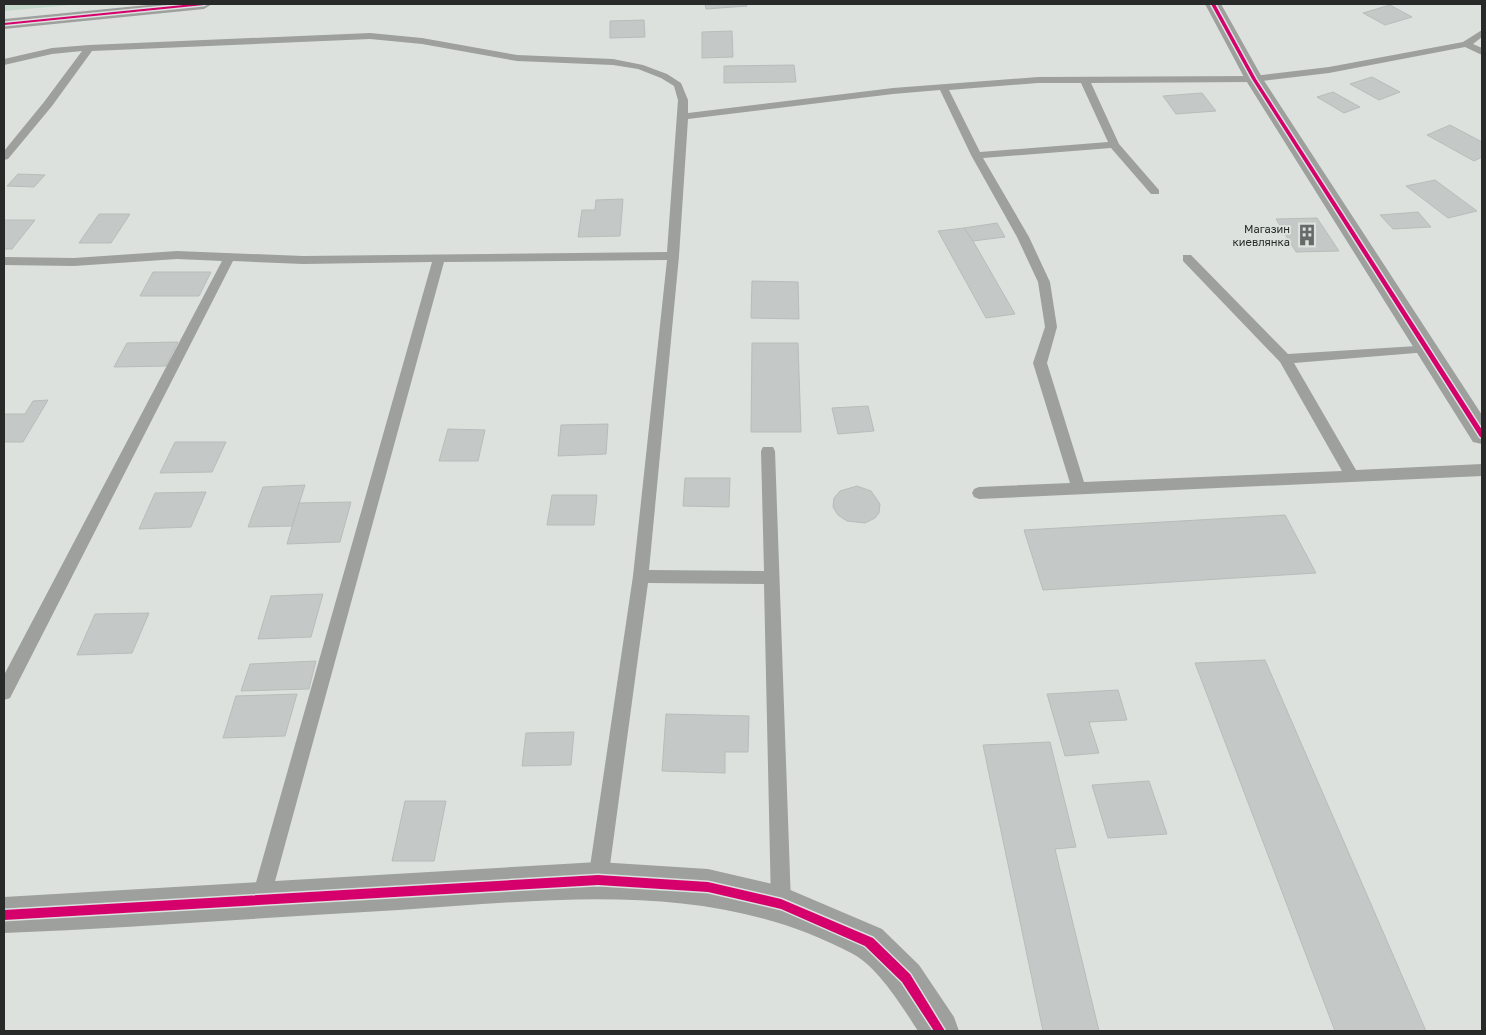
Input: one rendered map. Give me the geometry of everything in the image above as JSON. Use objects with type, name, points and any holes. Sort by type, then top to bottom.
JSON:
[{"type":"street","points":[[4,24],[204,4]]},
{"type":"street","points":[[1213,4],[1254,79],[1482,435]]},
{"type":"street","points":[[4,915],[598,880],[708,887],[781,904],[868,942],[906,978],[940,1031]]},
{"type":"lane","points":[[684,117],[866,94],[1038,80],[1254,79],[1330,70],[1398,55],[1466,44],[1482,34]]},
{"type":"lane","points":[[4,62],[52,51],[89,48],[370,36],[422,41],[517,58],[613,62],[640,67],[664,76],[678,86],[683,100],[684,117],[673,256],[641,576],[598,880]]},
{"type":"lane","points":[[1466,44],[1482,52]]},
{"type":"lane","points":[[4,157],[48,104],[89,48]]},
{"type":"lane","points":[[1085,81],[1114,145],[1155,192]]},
{"type":"lane","points":[[943,87],[976,155],[1022,237],[1044,282],[1051,326],[1040,363],[1078,487]]},
{"type":"lane","points":[[976,155],[1114,145]]},
{"type":"lane","points":[[4,261],[74,262],[177,255],[303,260],[673,256]]},
{"type":"lane","points":[[4,692],[230,256]]},
{"type":"lane","points":[[261,900],[439,258]]},
{"type":"lane","points":[[1187,258],[1285,360],[1351,474]]},
{"type":"lane","points":[[1285,360],[1428,348]]},
{"type":"lane","points":[[768,451],[781,904]]},
{"type":"lane","points":[[979,493],[1351,474],[1482,470]]},
{"type":"lane","points":[[641,576],[772,578]]},
{"type":"green space","points":[[4,4],[82,4],[4,11]]},
{"type":"building","points":[[705,4],[746,4],[747,6],[706,9]]},
{"type":"building","points":[[1390,5],[1412,17],[1385,25],[1363,13]]},
{"type":"building","points":[[644,20],[645,37],[610,38],[610,21]]},
{"type":"building","points":[[732,31],[733,57],[702,58],[702,32]]},
{"type":"building","points":[[794,65],[796,82],[724,83],[724,66]]},
{"type":"building","points":[[1372,77],[1400,92],[1379,100],[1350,84]]},
{"type":"building","points":[[1333,92],[1360,107],[1344,113],[1317,97]]},
{"type":"building","points":[[1202,93],[1216,111],[1176,114],[1163,96]]},
{"type":"building","points":[[1450,125],[1482,142],[1482,157],[1474,161],[1427,135]]},
{"type":"building","points":[[18,174],[45,175],[34,187],[7,186]]},
{"type":"building","points":[[1435,180],[1477,211],[1448,218],[1406,186]]},
{"type":"building","points":[[623,199],[620,236],[578,237],[582,210],[595,210],[596,200]]},
{"type":"building","points":[[1418,212],[1431,227],[1393,229],[1380,215]]},
{"type":"building","points":[[99,214],[130,214],[111,243],[79,243]]},
{"type":"building","name":"Магазин киевлянка","points":[[1317,218],[1339,251],[1296,252],[1276,219]]},
{"type":"building","points":[[4,220],[35,220],[12,249],[4,249]]},
{"type":"building","points":[[997,223],[1005,237],[973,241],[964,228]]},
{"type":"building","points":[[964,228],[1015,314],[986,318],[938,231]]},
{"type":"building","points":[[153,272],[211,272],[199,296],[140,296]]},
{"type":"building","points":[[752,281],[798,282],[799,319],[751,318]]},
{"type":"building","points":[[178,342],[166,366],[114,367],[127,343]]},
{"type":"building","points":[[752,343],[798,343],[801,432],[751,432]]},
{"type":"building","points":[[48,400],[23,442],[4,442],[4,414],[25,414],[33,401]]},
{"type":"building","points":[[868,406],[874,431],[838,434],[832,408]]},
{"type":"building","points":[[608,424],[606,454],[558,456],[561,425]]},
{"type":"building","points":[[448,429],[485,430],[478,461],[439,461]]},
{"type":"building","points":[[175,442],[226,442],[212,472],[160,473]]},
{"type":"building","points":[[685,478],[730,478],[729,507],[683,506]]},
{"type":"building","points":[[305,485],[292,526],[248,527],[263,487]]},
{"type":"building","points":[[857,486],[871,491],[880,504],[879,513],[875,518],[865,523],[847,521],[838,515],[833,507],[834,498],[840,491]]},
{"type":"building","points":[[206,492],[191,527],[139,529],[155,493]]},
{"type":"building","points":[[552,495],[597,495],[594,525],[547,525]]},
{"type":"building","points":[[351,502],[340,542],[287,544],[299,503]]},
{"type":"building","points":[[1285,515],[1316,573],[1043,590],[1024,530]]},
{"type":"building","points":[[323,594],[311,637],[258,639],[271,596]]},
{"type":"building","points":[[149,613],[132,653],[77,655],[95,614]]},
{"type":"building","points":[[1265,660],[1426,1031],[1335,1031],[1195,663]]},
{"type":"building","points":[[316,661],[309,689],[241,691],[250,664]]},
{"type":"building","points":[[1118,690],[1127,720],[1089,722],[1099,753],[1065,756],[1047,694]]},
{"type":"building","points":[[297,694],[285,736],[223,738],[236,696]]},
{"type":"building","points":[[666,714],[749,716],[748,752],[725,752],[725,773],[662,771]]},
{"type":"building","points":[[574,732],[571,765],[522,766],[526,733]]},
{"type":"building","points":[[1050,742],[1076,847],[1055,849],[1099,1031],[1043,1031],[983,745]]},
{"type":"building","points":[[1149,781],[1167,834],[1108,838],[1092,785]]},
{"type":"building","points":[[405,801],[446,801],[434,861],[392,861]]},
{"type":"cycle path","points":[[4,24],[204,4]]},
{"type":"cycle path","points":[[1213,4],[1254,79],[1482,435]]},
{"type":"cycle path","points":[[4,915],[598,880],[708,887],[781,904],[869,942],[906,978],[940,1031]]},
{"type":"place","name":"Магазин киевлянка","points":[[1307,235]]}]
